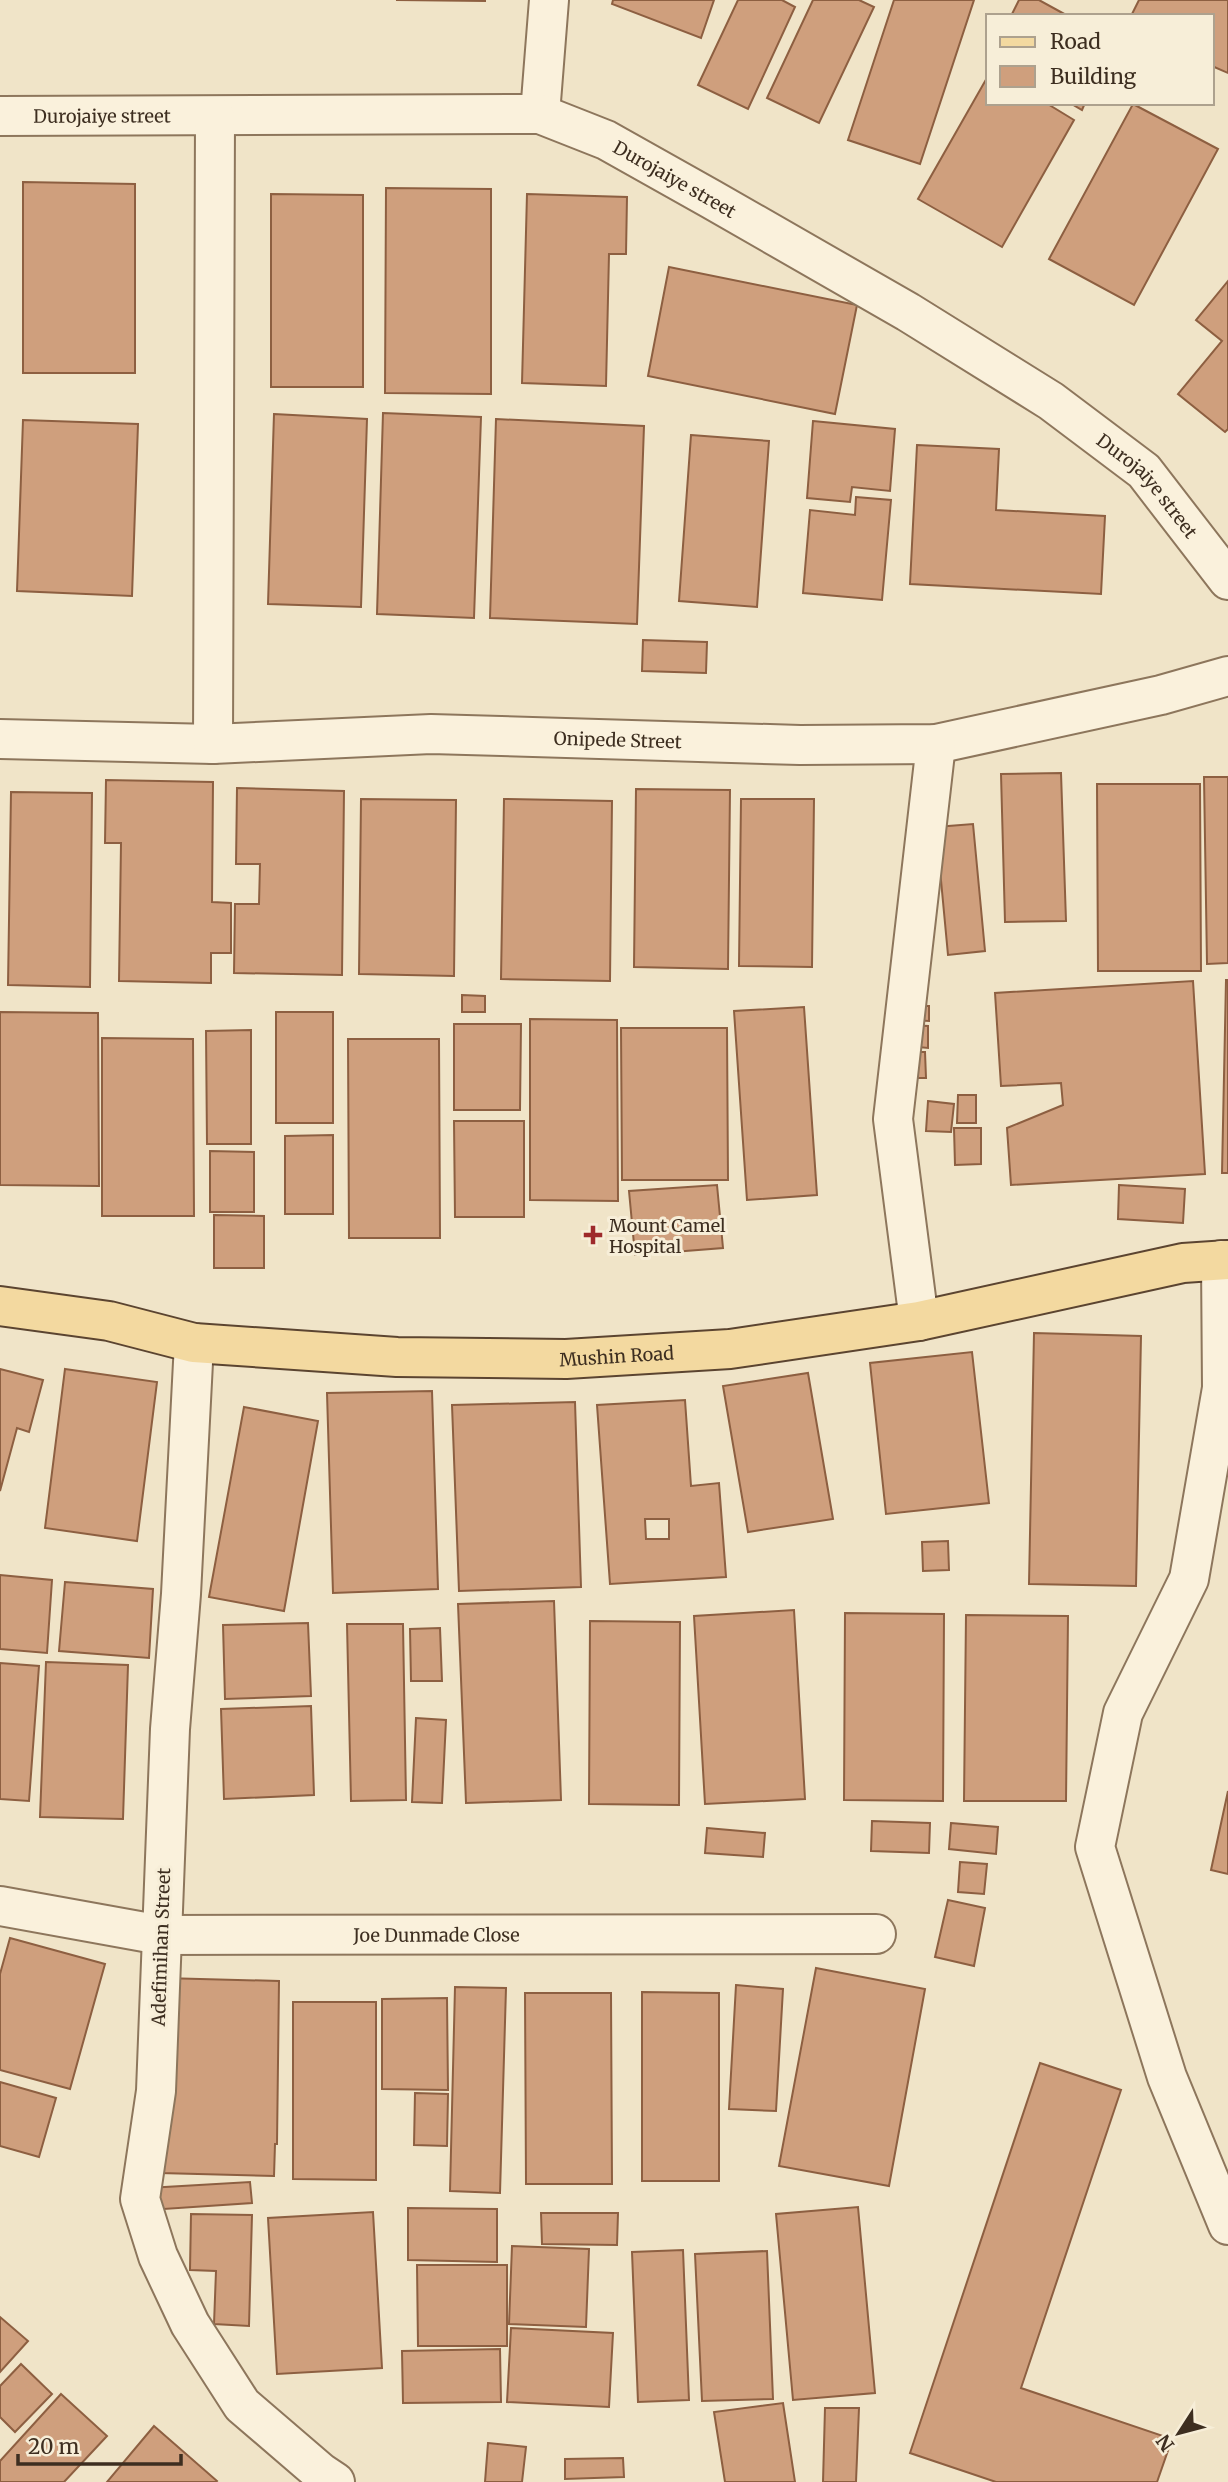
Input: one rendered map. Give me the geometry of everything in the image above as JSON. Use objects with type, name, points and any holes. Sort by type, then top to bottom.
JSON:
[{"type":"main road","name":"Mushin Road","points":[[0,1306],[109,1321],[194,1343],[397,1357],[566,1359],[730,1349],[919,1321],[1183,1263],[1225,1260]]},
{"type":"street","points":[[540,114],[549,0]]},
{"type":"street","name":"Durojaiye street","points":[[0,116],[540,114],[606,140],[908,312],[1051,401],[1144,471],[1228,580]]},
{"type":"street","points":[[213,744],[215,117]]},
{"type":"street","name":"Onipede Street","points":[[0,739],[213,744],[431,734],[800,745],[936,744],[1161,695],[1228,676]]},
{"type":"street","points":[[919,1321],[893,1119],[936,744]]},
{"type":"street","points":[[1225,1260],[1222,1388],[1189,1579],[1123,1713],[1095,1847],[1167,2077],[1228,2225]]},
{"type":"street","name":"Adefimihan Street","points":[[194,1343],[182,1581],[170,1729],[156,2091],[140,2199],[158,2256],[190,2324],[242,2405],[335,2482]]},
{"type":"street","name":"Joe Dunmade Close","points":[[0,1906],[161,1935],[876,1934]]},
{"type":"building","points":[[396,0],[485,0],[485,1]]},
{"type":"building","points":[[613,0],[714,0],[701,38],[612,4]]},
{"type":"building","points":[[738,0],[782,0],[795,7],[748,109],[698,85]]},
{"type":"building","points":[[813,0],[859,0],[874,7],[819,123],[767,98]]},
{"type":"building","points":[[894,0],[974,0],[920,164],[848,140]]},
{"type":"building","points":[[1019,0],[1039,0],[1064,14],[1012,14]]},
{"type":"building","points":[[1139,0],[1228,0],[1228,73],[1214,67],[1214,14],[1132,14]]},
{"type":"building","points":[[986,80],[986,105],[1049,105],[1074,120],[1002,247],[918,199]]},
{"type":"building","points":[[1132,105],[1218,149],[1134,305],[1049,259]]},
{"type":"building","points":[[23,182],[135,184],[135,373],[23,373]]},
{"type":"building","points":[[386,188],[491,189],[491,394],[385,393]]},
{"type":"building","points":[[271,194],[363,195],[363,387],[271,387]]},
{"type":"building","points":[[527,194],[627,197],[626,254],[609,254],[606,386],[522,383]]},
{"type":"building","points":[[669,267],[857,305],[835,414],[648,376]]},
{"type":"building","points":[[1228,281],[1228,429],[1225,432],[1178,394],[1222,341],[1196,320]]},
{"type":"building","points":[[383,413],[481,417],[474,618],[377,614]]},
{"type":"building","points":[[274,414],[367,419],[361,607],[268,604]]},
{"type":"building","points":[[496,419],[644,426],[637,624],[490,618]]},
{"type":"building","points":[[23,420],[138,424],[132,596],[17,591]]},
{"type":"building","points":[[813,421],[895,429],[890,491],[852,487],[850,502],[807,498]]},
{"type":"building","points":[[691,435],[769,441],[757,607],[679,601]]},
{"type":"building","points":[[917,445],[999,449],[996,510],[1105,516],[1101,594],[910,584]]},
{"type":"building","points":[[856,497],[891,500],[882,600],[803,593],[810,510],[855,515]]},
{"type":"building","points":[[643,640],[707,642],[706,673],[642,671]]},
{"type":"building","points":[[1061,773],[1066,921],[1005,922],[1001,774]]},
{"type":"building","points":[[1204,777],[1228,777],[1228,963],[1207,964]]},
{"type":"building","points":[[106,780],[213,782],[212,902],[231,903],[231,953],[211,953],[211,983],[119,981],[121,843],[105,843]]},
{"type":"building","points":[[1097,784],[1200,784],[1201,971],[1098,971]]},
{"type":"building","points":[[237,788],[344,791],[342,975],[234,973],[235,904],[259,904],[260,864],[236,864]]},
{"type":"building","points":[[636,789],[730,790],[728,969],[634,967]]},
{"type":"building","points":[[11,792],[92,793],[90,987],[8,985]]},
{"type":"building","points":[[361,799],[456,800],[454,976],[359,974]]},
{"type":"building","points":[[504,799],[612,801],[610,981],[501,979]]},
{"type":"building","points":[[741,799],[814,799],[812,967],[739,966]]},
{"type":"building","points":[[973,824],[985,951],[948,955],[936,827]]},
{"type":"building","points":[[1226,980],[1228,1173],[1222,1173]]},
{"type":"building","points":[[1193,981],[1205,1174],[1011,1185],[1007,1128],[1063,1105],[1061,1083],[1001,1086],[995,993]]},
{"type":"building","points":[[462,995],[485,996],[485,1012],[462,1012]]},
{"type":"building","points":[[912,1006],[929,1006],[929,1021],[912,1020]]},
{"type":"building","points":[[804,1007],[817,1195],[747,1200],[734,1011]]},
{"type":"building","points":[[0,1012],[98,1013],[99,1186],[0,1185]]},
{"type":"building","points":[[276,1012],[333,1012],[333,1123],[276,1123]]},
{"type":"building","points":[[530,1019],[617,1020],[618,1201],[530,1200]]},
{"type":"building","points":[[454,1024],[521,1024],[520,1110],[454,1110]]},
{"type":"building","points":[[909,1025],[928,1026],[928,1048],[908,1046]]},
{"type":"building","points":[[621,1028],[727,1028],[728,1180],[622,1180]]},
{"type":"building","points":[[251,1030],[251,1144],[207,1144],[206,1031]]},
{"type":"building","points":[[102,1038],[193,1039],[194,1216],[102,1216]]},
{"type":"building","points":[[348,1039],[439,1039],[440,1238],[349,1238]]},
{"type":"building","points":[[911,1052],[925,1052],[926,1078],[911,1078]]},
{"type":"building","points":[[958,1095],[976,1095],[976,1123],[957,1123]]},
{"type":"building","points":[[928,1101],[954,1104],[951,1132],[926,1131]]},
{"type":"building","points":[[454,1121],[524,1121],[524,1217],[455,1217]]},
{"type":"building","points":[[954,1128],[981,1128],[981,1164],[955,1165]]},
{"type":"building","points":[[333,1135],[333,1214],[285,1214],[285,1136]]},
{"type":"building","points":[[210,1151],[254,1152],[254,1212],[210,1212]]},
{"type":"building","points":[[717,1185],[723,1248],[635,1255],[629,1191]]},
{"type":"building","points":[[1119,1185],[1185,1189],[1183,1223],[1118,1219]]},
{"type":"building","points":[[214,1215],[264,1216],[264,1268],[214,1268]]},
{"type":"building","points":[[1034,1333],[1141,1336],[1136,1586],[1029,1584]]},
{"type":"building","points":[[972,1352],[989,1503],[886,1514],[870,1363]]},
{"type":"building","points":[[0,1369],[43,1380],[29,1432],[17,1428],[0,1491]]},
{"type":"building","points":[[65,1369],[157,1382],[137,1541],[45,1528]]},
{"type":"building","points":[[808,1373],[833,1519],[748,1532],[723,1386]]},
{"type":"building","points":[[432,1391],[438,1589],[333,1593],[327,1393]]},
{"type":"building","points":[[685,1400],[691,1486],[719,1483],[726,1577],[610,1584],[597,1405]],"holes":[[[645,1519],[669,1519],[669,1539],[646,1539]]]},
{"type":"building","points":[[575,1402],[581,1587],[459,1591],[452,1405]]},
{"type":"building","points":[[244,1407],[318,1421],[284,1611],[209,1597]]},
{"type":"building","points":[[948,1541],[949,1570],[923,1571],[922,1542]]},
{"type":"building","points":[[0,1575],[52,1580],[47,1653],[0,1649]]},
{"type":"building","points":[[65,1582],[153,1589],[149,1658],[59,1651]]},
{"type":"building","points":[[554,1601],[561,1800],[466,1803],[458,1604]]},
{"type":"building","points":[[794,1610],[805,1799],[705,1804],[694,1616]]},
{"type":"building","points":[[845,1613],[944,1614],[943,1801],[844,1800]]},
{"type":"building","points":[[966,1615],[1068,1616],[1066,1801],[964,1801]]},
{"type":"building","points":[[590,1621],[680,1622],[679,1805],[589,1804]]},
{"type":"building","points":[[308,1623],[311,1696],[225,1699],[223,1625]]},
{"type":"building","points":[[347,1624],[403,1624],[406,1800],[351,1801]]},
{"type":"building","points":[[440,1628],[442,1681],[411,1681],[410,1629]]},
{"type":"building","points":[[46,1662],[128,1665],[123,1819],[40,1817]]},
{"type":"building","points":[[0,1663],[39,1666],[29,1801],[0,1799]]},
{"type":"building","points":[[311,1706],[314,1795],[224,1799],[221,1709]]},
{"type":"building","points":[[416,1718],[446,1720],[442,1803],[412,1802]]},
{"type":"building","points":[[1228,1791],[1228,1874],[1211,1870]]},
{"type":"building","points":[[872,1821],[930,1823],[929,1853],[871,1851]]},
{"type":"building","points":[[951,1823],[998,1827],[996,1854],[949,1849]]},
{"type":"building","points":[[707,1828],[765,1833],[763,1857],[705,1853]]},
{"type":"building","points":[[960,1862],[987,1864],[984,1894],[958,1892]]},
{"type":"building","points":[[948,1900],[985,1908],[974,1966],[935,1957]]},
{"type":"building","points":[[10,1938],[105,1964],[70,2089],[0,2070],[0,1974]]},
{"type":"building","points":[[816,1968],[925,1989],[889,2186],[779,2166]]},
{"type":"building","points":[[163,1978],[279,1981],[277,2144],[274,2176],[160,2173]]},
{"type":"building","points":[[736,1985],[783,1989],[776,2111],[729,2109]]},
{"type":"building","points":[[455,1987],[506,1988],[500,2193],[450,2191]]},
{"type":"building","points":[[642,1992],[719,1993],[719,2181],[642,2181]]},
{"type":"building","points":[[525,1993],[611,1993],[612,2184],[526,2184]]},
{"type":"building","points":[[447,1998],[448,2090],[382,2089],[382,1999]]},
{"type":"building","points":[[293,2002],[376,2002],[376,2180],[293,2179]]},
{"type":"building","points":[[1040,2063],[1121,2090],[1021,2388],[1172,2439],[1157,2482],[996,2482],[910,2453]]},
{"type":"building","points":[[0,2082],[56,2098],[39,2157],[0,2146]]},
{"type":"building","points":[[415,2093],[448,2094],[447,2146],[414,2145]]},
{"type":"building","points":[[250,2182],[252,2203],[149,2210],[148,2188]]},
{"type":"building","points":[[858,2207],[875,2393],[793,2400],[776,2214]]},
{"type":"building","points":[[408,2208],[497,2209],[497,2262],[408,2260]]},
{"type":"building","points":[[373,2212],[382,2368],[277,2374],[268,2218]]},
{"type":"building","points":[[541,2213],[618,2213],[617,2245],[542,2244]]},
{"type":"building","points":[[191,2214],[252,2215],[249,2326],[214,2324],[216,2271],[190,2270]]},
{"type":"building","points":[[512,2246],[589,2249],[586,2327],[509,2324]]},
{"type":"building","points":[[683,2250],[689,2400],[638,2402],[632,2252]]},
{"type":"building","points":[[767,2251],[773,2399],[702,2401],[695,2254]]},
{"type":"building","points":[[417,2265],[507,2265],[507,2346],[418,2346]]},
{"type":"building","points":[[0,2317],[28,2341],[0,2372]]},
{"type":"building","points":[[511,2328],[613,2333],[609,2407],[507,2402]]},
{"type":"building","points":[[500,2349],[501,2402],[403,2403],[402,2351]]},
{"type":"building","points":[[21,2364],[52,2394],[15,2432],[0,2417],[0,2386]]},
{"type":"building","points":[[61,2394],[107,2436],[64,2482],[0,2482],[0,2461]]},
{"type":"building","points":[[783,2403],[795,2482],[725,2482],[714,2412]]},
{"type":"building","points":[[825,2408],[859,2408],[856,2482],[823,2482]]},
{"type":"building","points":[[154,2426],[217,2481],[107,2482]]},
{"type":"building","points":[[488,2443],[526,2447],[522,2482],[485,2482]]},
{"type":"building","points":[[623,2458],[624,2477],[565,2479],[565,2459]]},
{"type":"place","name":"Mount Camel Hospital","points":[[593,1235]]}]
